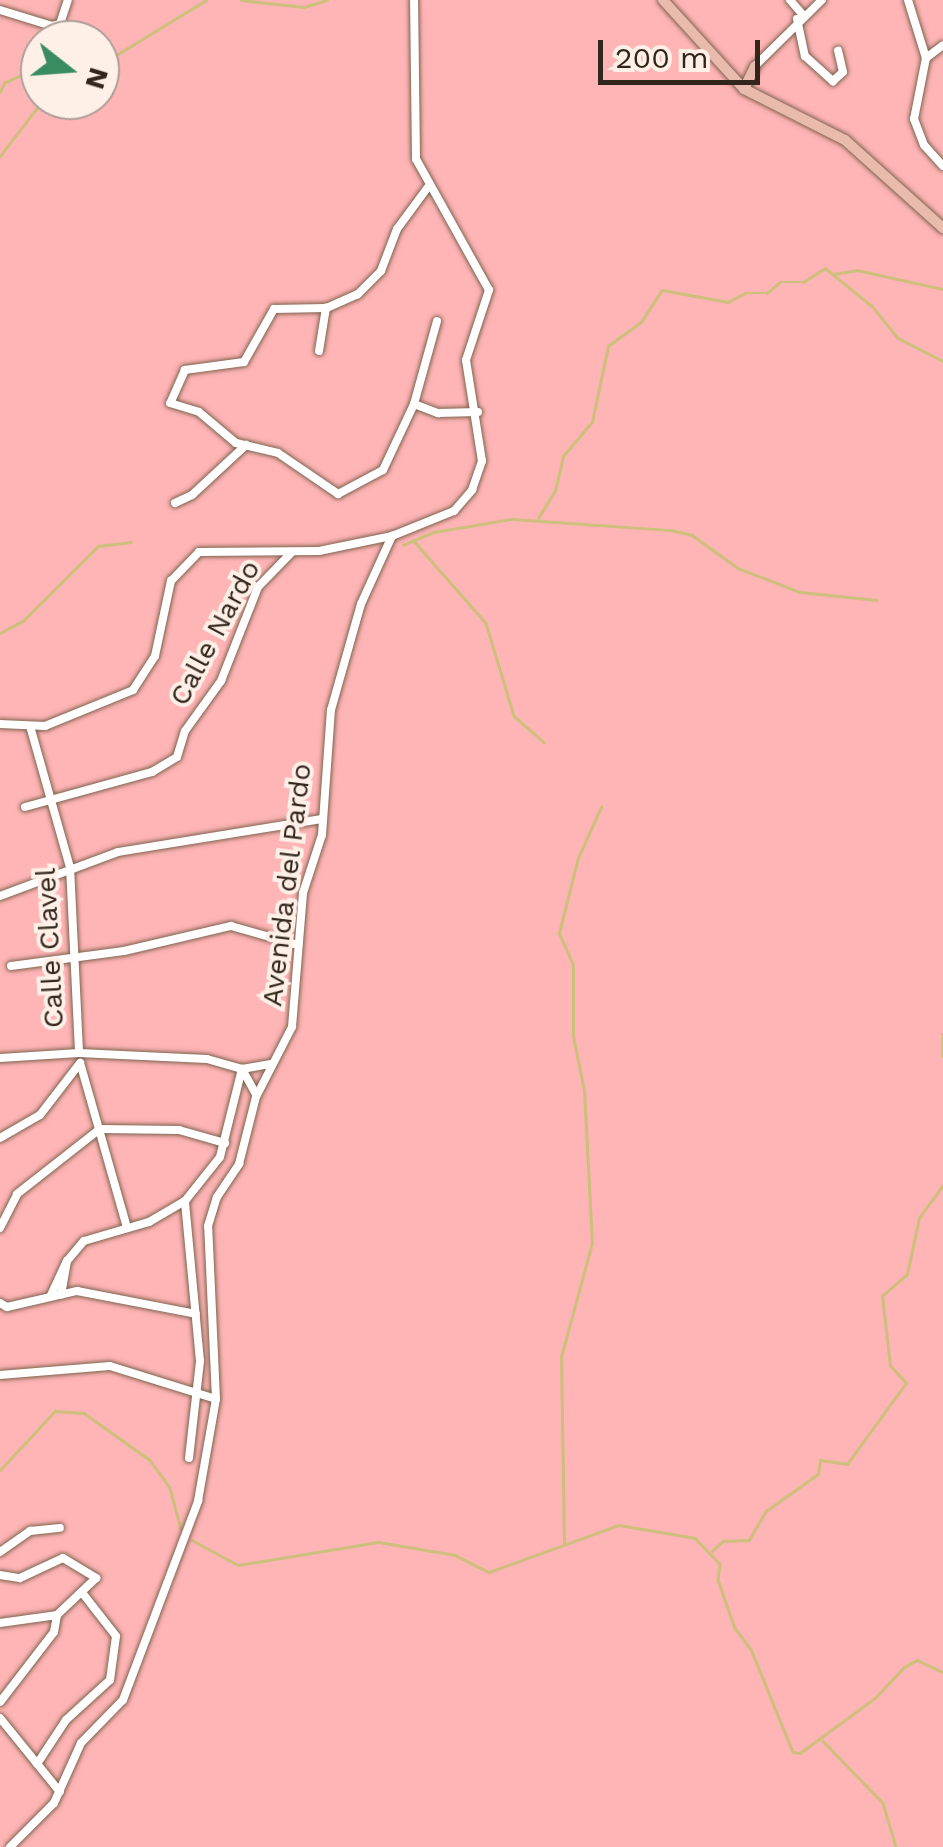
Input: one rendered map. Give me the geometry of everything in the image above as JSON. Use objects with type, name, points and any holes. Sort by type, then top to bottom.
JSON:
[{"type":"main road","points":[[663,0],[730,76],[748,82],[786,111],[845,140],[943,228]]},
{"type":"main road","points":[[748,82],[755,66]]},
{"type":"street","points":[[0,10],[52,26],[60,24],[68,0]]},
{"type":"street","points":[[0,724],[30,726],[132,690],[155,656],[163,602],[183,563],[199,552],[292,552],[392,536],[466,499],[484,451],[466,360],[489,290],[428,187],[414,147],[414,0]]},
{"type":"street","points":[[790,0],[800,17],[806,56],[833,81],[843,72],[838,51]]},
{"type":"street","points":[[755,66],[800,17],[822,0]]},
{"type":"street","points":[[908,0],[926,58],[914,120],[924,145],[943,166]]},
{"type":"street","points":[[926,58],[943,45]]},
{"type":"street","points":[[428,187],[397,229],[371,283],[326,308],[274,309],[244,362],[180,375],[171,404],[200,412],[215,430],[246,445],[278,453],[338,494],[378,476],[414,404],[438,321]]},
{"type":"street","points":[[419,203],[434,198]]},
{"type":"street","points":[[318,351],[326,308]]},
{"type":"street","points":[[414,404],[438,412],[478,412]]},
{"type":"street","points":[[174,503],[192,495],[246,445]]},
{"type":"street","name":"Avenida del Pardo","points":[[10,1847],[60,1792],[81,1744],[130,1686],[152,1611],[198,1501],[214,1422],[217,1382],[208,1226],[217,1196],[239,1164],[256,1096],[257,1074],[289,1035],[302,893],[322,819],[331,710],[361,604],[392,536]]},
{"type":"street","name":"Calle Nardo","points":[[26,807],[152,772],[177,757],[185,732],[221,682],[258,587],[292,552]]},
{"type":"street","name":"Calle Clavel","points":[[0,1138],[40,1115],[79,1058],[70,867],[54,798],[30,726]]},
{"type":"street","points":[[0,896],[118,852],[322,819]]},
{"type":"street","points":[[11,966],[72,959],[231,926],[298,945]]},
{"type":"street","points":[[0,1058],[185,1057],[257,1074]]},
{"type":"street","points":[[79,1058],[127,1228]]},
{"type":"street","points":[[56,1295],[67,1261],[84,1241],[127,1228],[185,1201],[225,1143],[242,1069]]},
{"type":"street","points":[[0,1228],[17,1194],[100,1129],[180,1130],[225,1143]]},
{"type":"street","points":[[185,1201],[202,1397],[189,1458]]},
{"type":"street","points":[[0,1303],[8,1307],[56,1295],[115,1294],[196,1314]]},
{"type":"street","points":[[0,1375],[110,1366],[216,1399]]},
{"type":"street","points":[[202,1397],[217,1382]]},
{"type":"street","points":[[202,1397],[214,1422]]},
{"type":"street","points":[[0,1552],[30,1532],[60,1528]]},
{"type":"street","points":[[0,1575],[20,1578],[63,1558],[96,1578],[84,1596],[58,1615],[0,1623]]},
{"type":"street","points":[[37,1764],[66,1720],[110,1680],[116,1636],[84,1596]]},
{"type":"street","points":[[0,1702],[54,1632],[58,1615]]},
{"type":"street","points":[[0,1718],[60,1792]]},
{"type":"shaded area","points":[[0,0],[943,0],[943,1847],[0,1847]]},
{"type":"waterway","points":[[120,53],[206,0]]},
{"type":"waterway","points":[[241,0],[304,7],[327,0]]},
{"type":"waterway","points":[[0,92],[4,83],[20,76]]},
{"type":"waterway","points":[[0,156],[28,120]]},
{"type":"waterway","points":[[538,518],[555,491],[563,456],[592,422],[608,346],[641,322],[662,290],[728,302],[745,293],[767,293],[780,282],[803,282],[825,268],[872,306],[898,338],[943,361]]},
{"type":"waterway","points":[[833,274],[857,270],[943,289]]},
{"type":"waterway","points":[[403,545],[434,532],[512,519],[671,530],[692,535],[738,568],[800,592],[877,600]]},
{"type":"waterway","points":[[414,541],[486,623],[514,716],[544,742]]},
{"type":"waterway","points":[[0,633],[24,620],[98,546],[131,542]]},
{"type":"waterway","points":[[564,1544],[561,1357],[592,1243],[584,1091],[573,1036],[573,965],[559,933],[578,858],[601,807]]},
{"type":"waterway","points":[[943,1034],[943,1056]]},
{"type":"waterway","points":[[712,1551],[723,1541],[749,1540],[766,1511],[818,1474],[820,1460],[847,1464],[906,1383],[890,1366],[882,1296],[907,1274],[919,1218],[943,1185]]},
{"type":"waterway","points":[[0,1470],[55,1411],[84,1413],[150,1460],[170,1488],[181,1529]]},
{"type":"waterway","points":[[192,1540],[238,1565],[379,1542],[455,1555],[489,1572],[619,1525],[695,1538],[720,1564],[718,1580],[735,1628],[751,1649],[793,1752],[800,1753],[875,1698],[904,1667],[917,1660],[943,1672]]},
{"type":"waterway","points":[[823,1741],[883,1803],[896,1847]]}]
